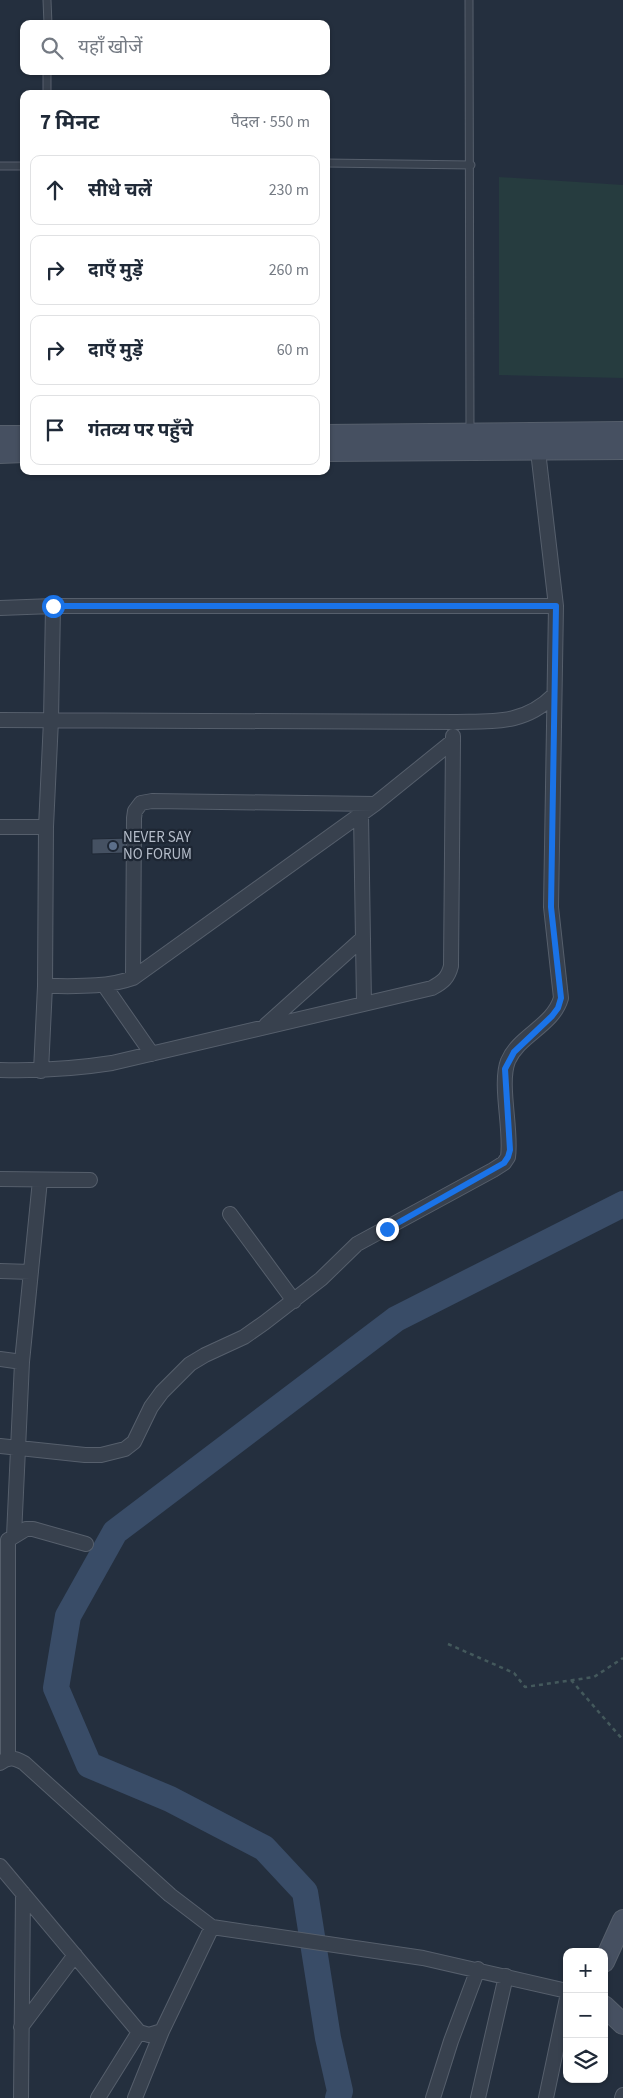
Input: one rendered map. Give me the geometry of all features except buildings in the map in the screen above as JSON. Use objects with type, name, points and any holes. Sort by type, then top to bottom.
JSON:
[{"type":"main road","points":[[330,435],[623,432]]},
{"type":"main road","points":[[0,436],[20,436]]},
{"type":"main road","points":[[330,451],[623,449]]},
{"type":"main road","points":[[0,453],[20,452]]},
{"type":"main road","points":[[608,1953],[623,1920]]},
{"type":"main road","points":[[608,2010],[623,2024]]},
{"type":"street","points":[[0,1446],[85,1455],[101,1455],[125,1449],[134,1442],[151,1407],[162,1392],[190,1364],[244,1337],[321,1279],[357,1244],[492,1170],[504,1163],[508,1157],[505,1069],[514,1052],[555,1012],[561,998],[551,907],[556,606],[538,451]]},
{"type":"street","points":[[0,608],[53,606],[556,606]]},
{"type":"street","points":[[42,1071],[46,986],[46,827],[51,720],[53,606]]},
{"type":"street","points":[[0,720],[508,721],[532,713],[543,707],[554,696]]},
{"type":"street","points":[[0,1070],[42,1071],[112,1063],[432,988],[442,983],[448,976],[451,966],[454,722]]},
{"type":"street","points":[[46,986],[104,985],[119,983],[133,978],[375,804],[453,741]]},
{"type":"street","points":[[133,978],[134,818],[140,803],[152,801],[375,804]]},
{"type":"street","points":[[361,814],[364,1004]]},
{"type":"street","points":[[0,827],[46,827]]},
{"type":"street","points":[[263,1028],[363,938]]},
{"type":"street","points":[[104,985],[152,1054]]},
{"type":"street","points":[[0,1180],[90,1180]]},
{"type":"street","points":[[40,1180],[22,1362],[18,1448],[7,1540],[4,1760],[16,1758],[24,1763],[170,1895],[218,1929],[423,1958],[478,1969],[563,1990]]},
{"type":"street","points":[[230,1214],[294,1301]]},
{"type":"street","points":[[0,1271],[31,1272]]},
{"type":"street","points":[[0,1359],[22,1362]]},
{"type":"street","points":[[7,1540],[26,1528],[33,1528],[86,1544]]},
{"type":"street","points":[[0,1866],[139,2032],[149,2035],[162,2031]]},
{"type":"street","points":[[20,2098],[23,1893]]},
{"type":"street","points":[[135,2098],[162,2031],[218,1929]]},
{"type":"street","points":[[22,2027],[75,1955]]},
{"type":"street","points":[[433,2098],[451,2040],[478,1969]]},
{"type":"street","points":[[478,2098],[506,1976]]},
{"type":"street","points":[[546,2098],[563,2017]]},
{"type":"street","points":[[98,2098],[139,2032]]},
{"type":"lane","points":[[47,0],[48,20]]},
{"type":"lane","points":[[469,0],[471,165],[470,435]]},
{"type":"lane","points":[[47,75],[47,90]]},
{"type":"lane","points":[[330,163],[471,165]]},
{"type":"lane","points":[[0,166],[20,166]]},
{"type":"path","points":[[448,1644],[514,1673],[525,1687],[594,1677],[623,1658]]},
{"type":"path","points":[[571,1680],[623,1740]]},
{"type":"green space","points":[[499,177],[623,185],[623,378],[499,375]]},
{"type":"waterway","points":[[338,2098],[340,2091],[328,2038],[305,1892],[264,1848],[170,1799],[89,1765],[56,1688],[68,1616],[115,1532],[396,1319],[623,1204]]},
{"type":"place","name":"NEVER SAY NO FORUM","points":[[113,846]]},
{"type":"route","points":[[53,606],[556,606],[557,643],[554,696],[551,907],[561,998],[558,1008],[552,1016],[514,1052],[505,1069],[510,1150],[504,1163],[387,1229]]}]
